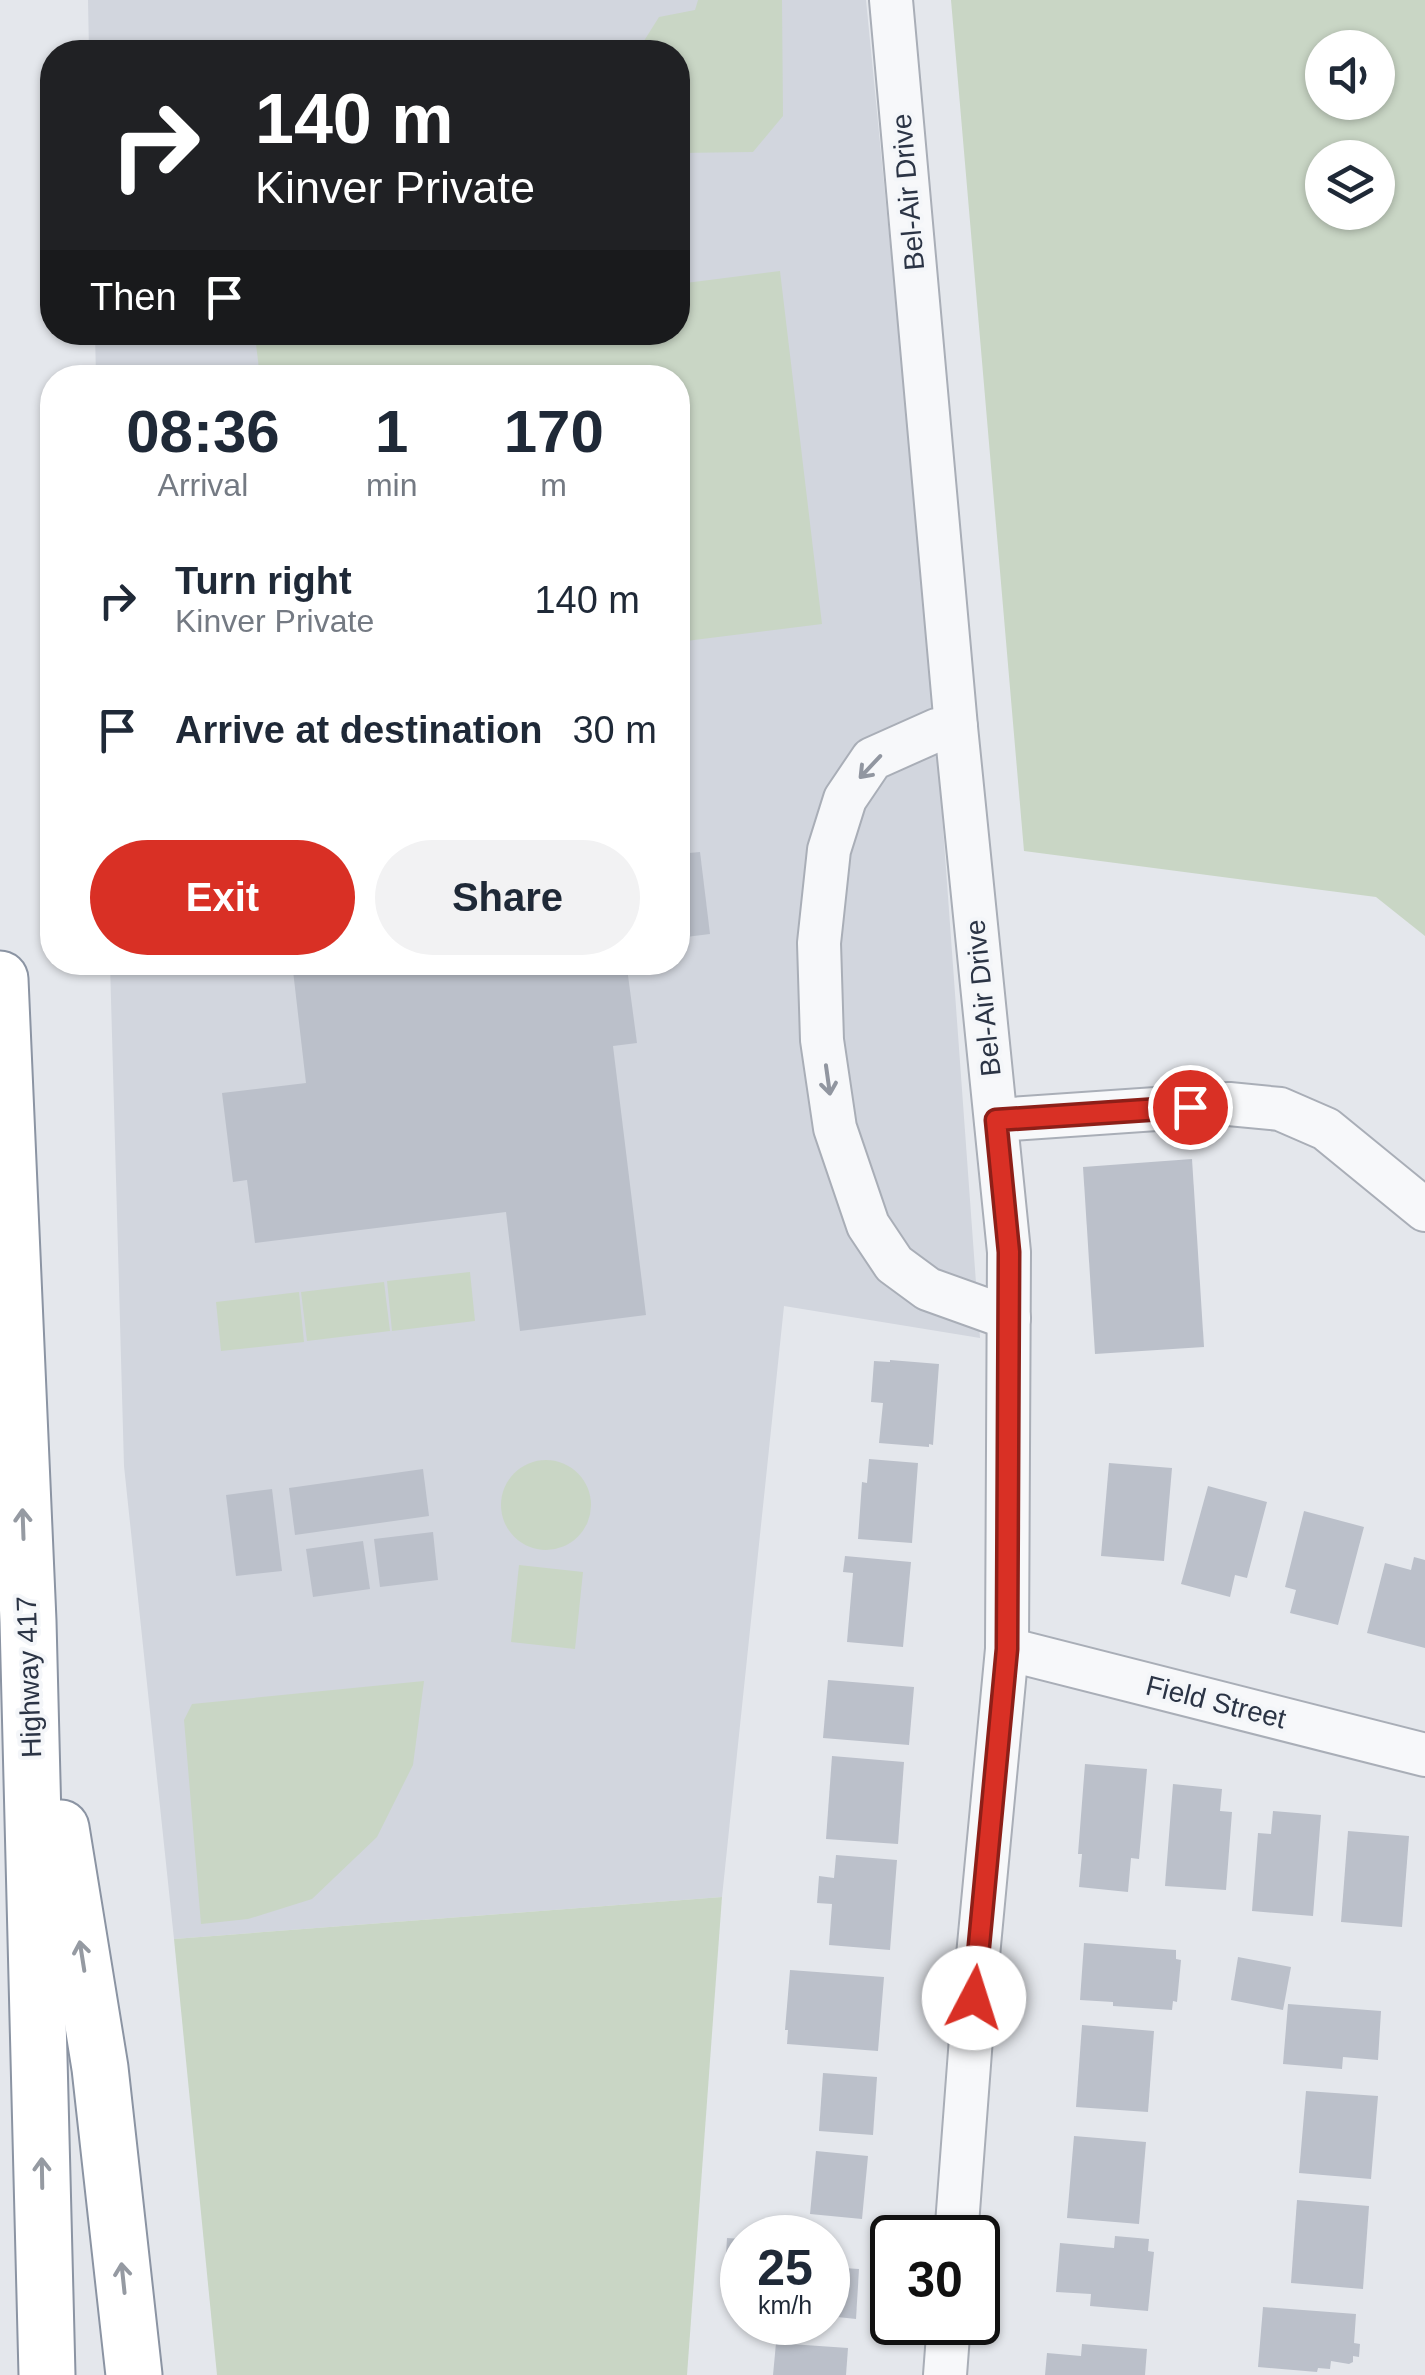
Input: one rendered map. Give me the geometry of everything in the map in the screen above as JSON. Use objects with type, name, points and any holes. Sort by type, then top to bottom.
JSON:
[{"type":"highway","name":"Highway 417","points":[[0,979],[28,1621],[47,2375]]},
{"type":"highway","points":[[28,1621],[100,2068],[134,2375]]},
{"type":"street","name":"Bel-Air Drive","points":[[891,0],[956,727],[1009,1252],[1007,1649],[958,2215]]},
{"type":"street","points":[[956,727],[937,730],[872,759],[845,800],[829,850],[820,943],[822,1040],[834,1128],[868,1225],[894,1264],[928,1290],[1009,1318]]},
{"type":"street","points":[[996,1120],[1229,1104],[1280,1109],[1326,1129],[1425,1210]]},
{"type":"street","name":"Field Street","points":[[1007,1649],[1425,1756]]},
{"type":"street","points":[[945,2375],[947,2345]]},
{"type":"shaded area","points":[[88,0],[866,0],[931,662],[980,1338],[784,1306],[722,1897],[174,1939],[124,1466],[110,975],[690,975],[690,365],[96,365],[95,345],[690,345],[690,40],[89,40]]},
{"type":"green space","points":[[698,0],[782,0],[783,116],[753,152],[690,153],[690,40],[645,40],[659,17],[695,10]]},
{"type":"green space","points":[[951,0],[1425,0],[1425,936],[1376,897],[1024,851]]},
{"type":"green space","points":[[780,271],[822,624],[690,640],[690,365],[259,365],[256,345],[690,345],[690,282]]},
{"type":"green space","points":[[470,1272],[475,1321],[392,1331],[387,1281]]},
{"type":"green space","points":[[384,1282],[390,1331],[307,1341],[301,1292]]},
{"type":"green space","points":[[299,1292],[304,1342],[221,1351],[216,1302]]},
{"type":"green space","points":[[537,1460],[555,1460],[571,1467],[584,1480],[591,1505],[584,1530],[571,1543],[555,1550],[537,1550],[521,1543],[508,1530],[501,1514],[501,1496],[508,1480],[521,1467]]},
{"type":"green space","points":[[519,1565],[583,1572],[575,1649],[511,1642]]},
{"type":"green space","points":[[424,1681],[413,1765],[377,1837],[312,1899],[248,1919],[201,1924],[184,1720],[192,1704]]},
{"type":"green space","points":[[722,1897],[687,2375],[217,2375],[174,1939]]},
{"type":"building","points":[[700,852],[710,934],[690,936],[690,853]]},
{"type":"building","points":[[294,975],[628,975],[637,1043],[613,1046],[646,1315],[520,1331],[506,1212],[255,1243],[247,1180],[233,1182],[222,1093],[306,1083]]},
{"type":"building","points":[[1192,1159],[1204,1347],[1095,1354],[1083,1167]]},
{"type":"building","points":[[874,1361],[939,1364],[933,1445],[929,1447],[879,1443],[883,1403],[871,1402]]},
{"type":"building","points":[[869,1459],[918,1463],[912,1543],[858,1539],[862,1482],[867,1483]]},
{"type":"building","points":[[1109,1463],[1172,1468],[1164,1561],[1101,1556]]},
{"type":"building","points":[[423,1469],[429,1516],[295,1535],[289,1488]]},
{"type":"building","points":[[1208,1486],[1267,1502],[1247,1578],[1235,1575],[1230,1597],[1181,1584]]},
{"type":"building","points":[[272,1489],[282,1571],[236,1576],[226,1495]]},
{"type":"building","points":[[1304,1511],[1364,1527],[1338,1625],[1290,1613],[1296,1590],[1285,1587]]},
{"type":"building","points":[[433,1532],[438,1580],[380,1587],[374,1539]]},
{"type":"building","points":[[363,1541],[370,1589],[313,1597],[306,1549]]},
{"type":"building","points":[[845,1556],[911,1562],[903,1647],[847,1642],[853,1573],[843,1572]]},
{"type":"building","points":[[1414,1557],[1425,1560],[1425,1648],[1367,1633],[1385,1563],[1411,1570]]},
{"type":"building","points":[[828,1680],[914,1687],[909,1745],[823,1738]]},
{"type":"building","points":[[832,1756],[904,1762],[898,1844],[826,1839]]},
{"type":"building","points":[[1085,1764],[1147,1769],[1139,1859],[1131,1858],[1128,1892],[1079,1887]]},
{"type":"building","points":[[1173,1784],[1222,1789],[1220,1811],[1232,1812],[1226,1890],[1165,1886]]},
{"type":"building","points":[[1273,1811],[1321,1815],[1313,1916],[1252,1911],[1258,1833],[1271,1834]]},
{"type":"building","points":[[1348,1831],[1409,1836],[1402,1927],[1341,1922]]},
{"type":"building","points":[[836,1855],[897,1860],[890,1950],[829,1945],[832,1904],[817,1903],[819,1876],[834,1878]]},
{"type":"building","points":[[1084,1943],[1176,1950],[1176,1959],[1181,1960],[1177,2002],[1173,2001],[1172,2010],[1080,2000]]},
{"type":"building","points":[[1238,1957],[1291,1967],[1283,2010],[1231,2000]]},
{"type":"building","points":[[790,1970],[884,1977],[878,2051],[787,2044]]},
{"type":"building","points":[[1288,2004],[1381,2011],[1378,2060],[1343,2057],[1342,2069],[1283,2064]]},
{"type":"building","points":[[1082,2025],[1154,2031],[1148,2112],[1076,2107]]},
{"type":"building","points":[[823,2073],[877,2077],[873,2135],[819,2131]]},
{"type":"building","points":[[1306,2091],[1378,2096],[1371,2179],[1299,2173]]},
{"type":"building","points":[[1074,2136],[1146,2142],[1139,2224],[1067,2218]]},
{"type":"building","points":[[816,2151],[868,2156],[862,2219],[810,2214]]},
{"type":"building","points":[[1297,2200],[1369,2206],[1363,2289],[1291,2283]]},
{"type":"building","points":[[1115,2236],[1149,2239],[1148,2251],[1154,2252],[1148,2311],[1090,2306],[1091,2294],[1056,2292],[1060,2243],[1114,2248]]},
{"type":"building","points":[[850,2268],[859,2269],[856,2319],[850,2318]]},
{"type":"building","points":[[1263,2307],[1356,2314],[1354,2343],[1360,2344],[1359,2357],[1353,2356],[1349,2364],[1331,2361],[1330,2369],[1318,2368],[1317,2372],[1258,2367]]},
{"type":"building","points":[[1082,2344],[1147,2349],[1145,2375],[1045,2375],[1047,2353],[1081,2356]]},
{"type":"building","points":[[776,2345],[848,2348],[846,2375],[773,2375]]},
{"type":"route","points":[[974,1998],[1007,1649],[1009,1252],[996,1120],[1190,1107]]}]
